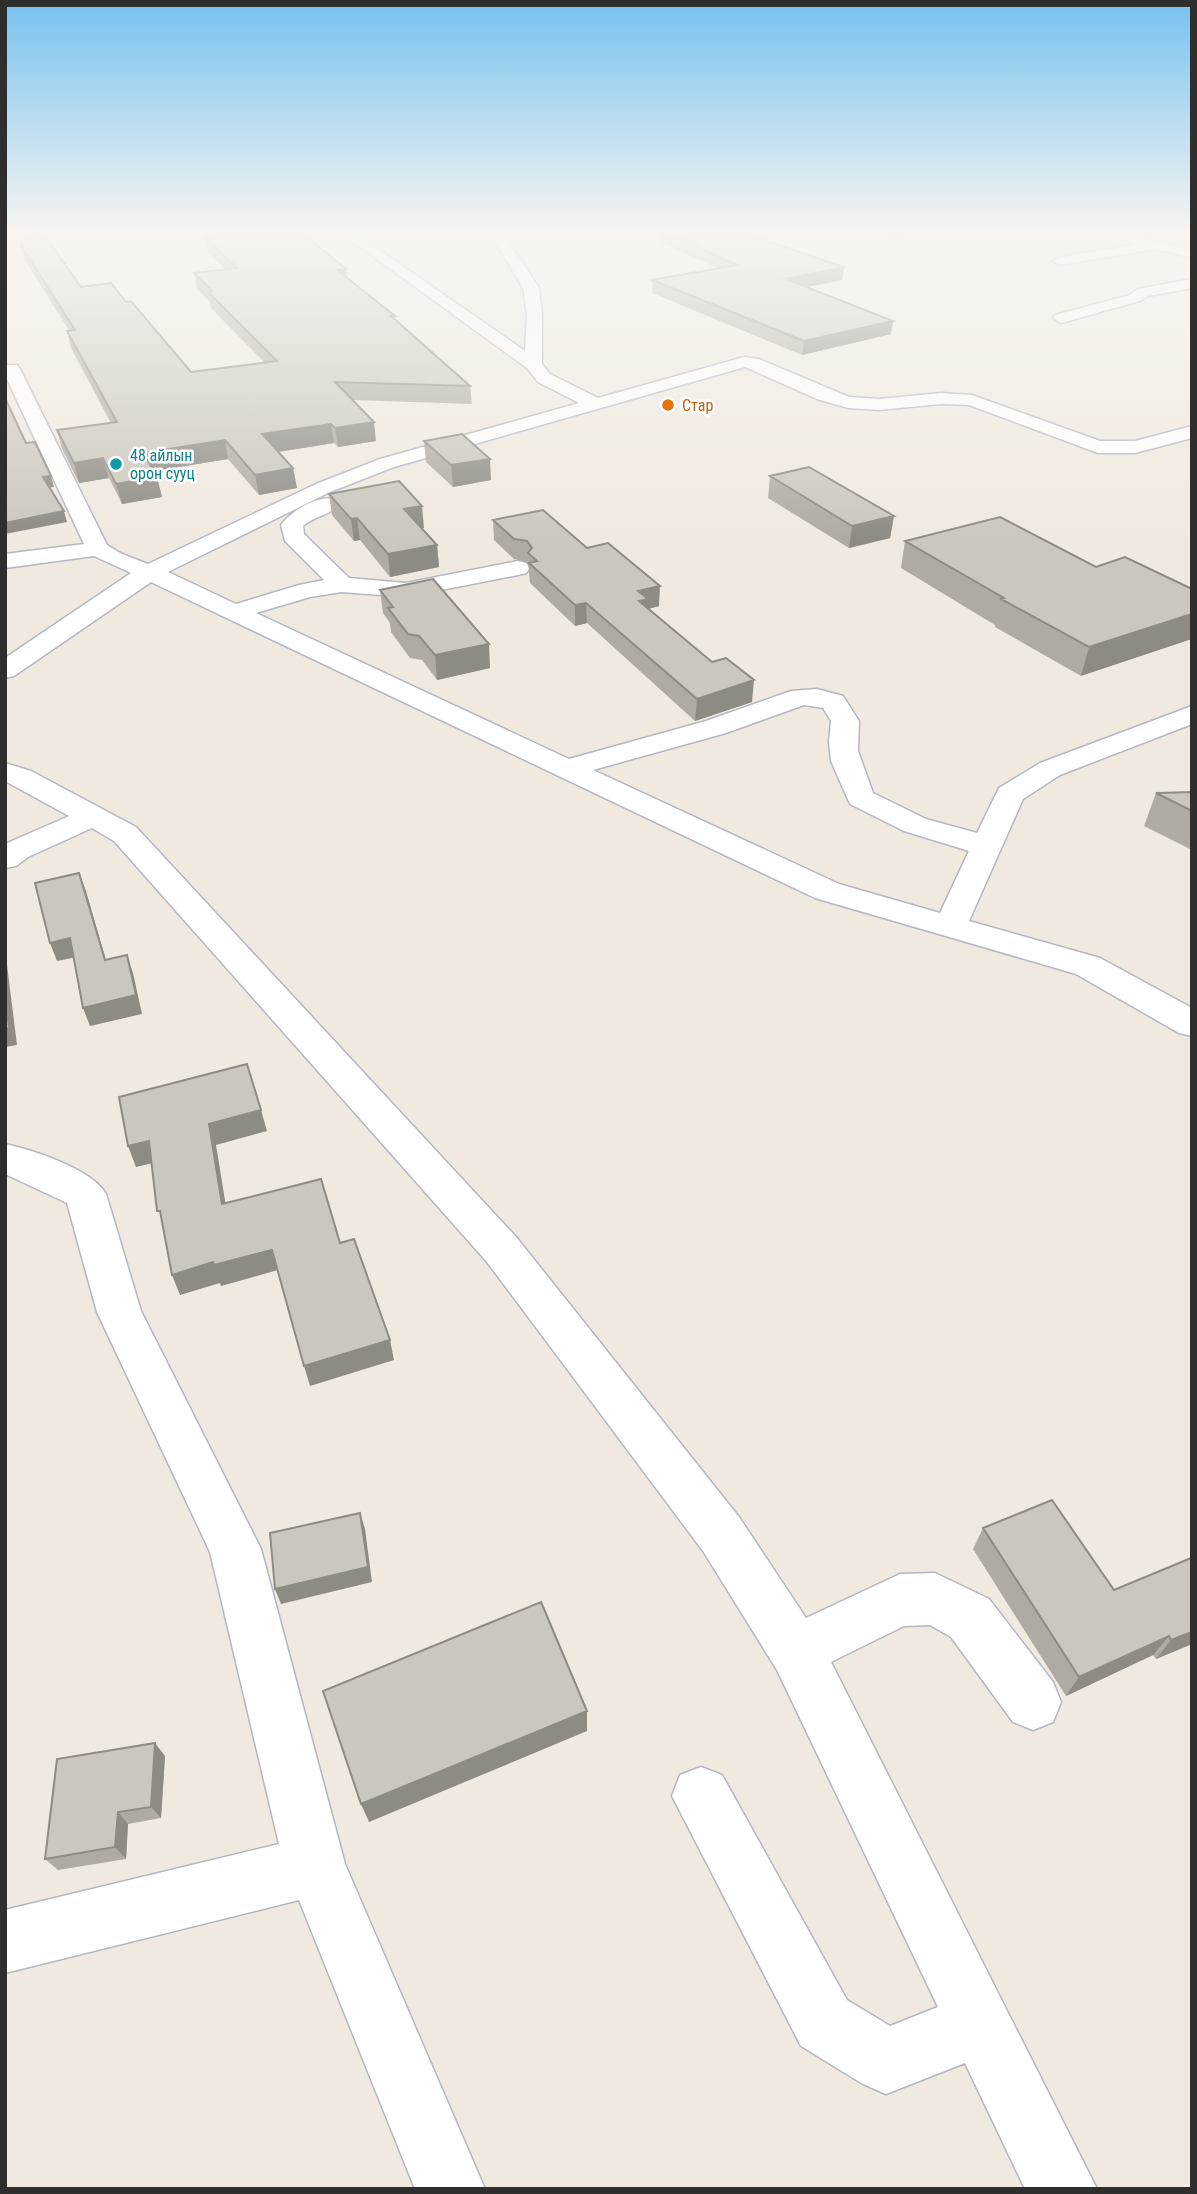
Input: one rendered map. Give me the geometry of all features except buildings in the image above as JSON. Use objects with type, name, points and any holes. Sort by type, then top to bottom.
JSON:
[{"type":"street","points":[[492,335],[533,364],[544,378],[594,403]]},
{"type":"street","points":[[533,364],[534,335]]},
{"type":"street","points":[[5,670],[149,572],[323,488],[387,463],[747,362],[847,402],[902,404],[957,398],[971,400],[1098,447],[1135,447],[1192,432]]},
{"type":"street","points":[[11,369],[98,549],[114,559],[149,572],[827,891],[1088,966],[1192,1024]]},
{"type":"street","points":[[342,585],[293,536],[292,525],[302,515],[386,480],[389,475],[387,463]]},
{"type":"street","points":[[5,561],[98,549]]},
{"type":"street","points":[[234,612],[307,590],[342,585],[406,590],[518,568]]},
{"type":"street","points":[[567,768],[716,727],[801,697],[817,697],[833,702],[845,721],[841,739],[847,765],[861,798],[915,825],[987,846]]},
{"type":"street","points":[[950,927],[1010,794],[1050,769],[1192,715]]},
{"type":"street","points":[[5,772],[21,777],[125,834],[502,1250],[721,1534],[796,1651],[1062,2189]]},
{"type":"street","points":[[5,859],[17,850],[94,816]]},
{"type":"street","points":[[5,1159],[26,1164],[85,1194],[119,1312],[235,1549],[315,1866],[450,2189]]},
{"type":"street","points":[[796,1651],[901,1600],[935,1599],[970,1618],[1033,1702]]},
{"type":"street","points":[[702,1796],[824,2023],[886,2061],[980,2024]]},
{"type":"street","points":[[5,1942],[315,1866]]},
{"type":"place","name":"Стар","points":[[668,405]]},
{"type":"place","name":"48 айлын орон сууц","points":[[116,464]]}]
